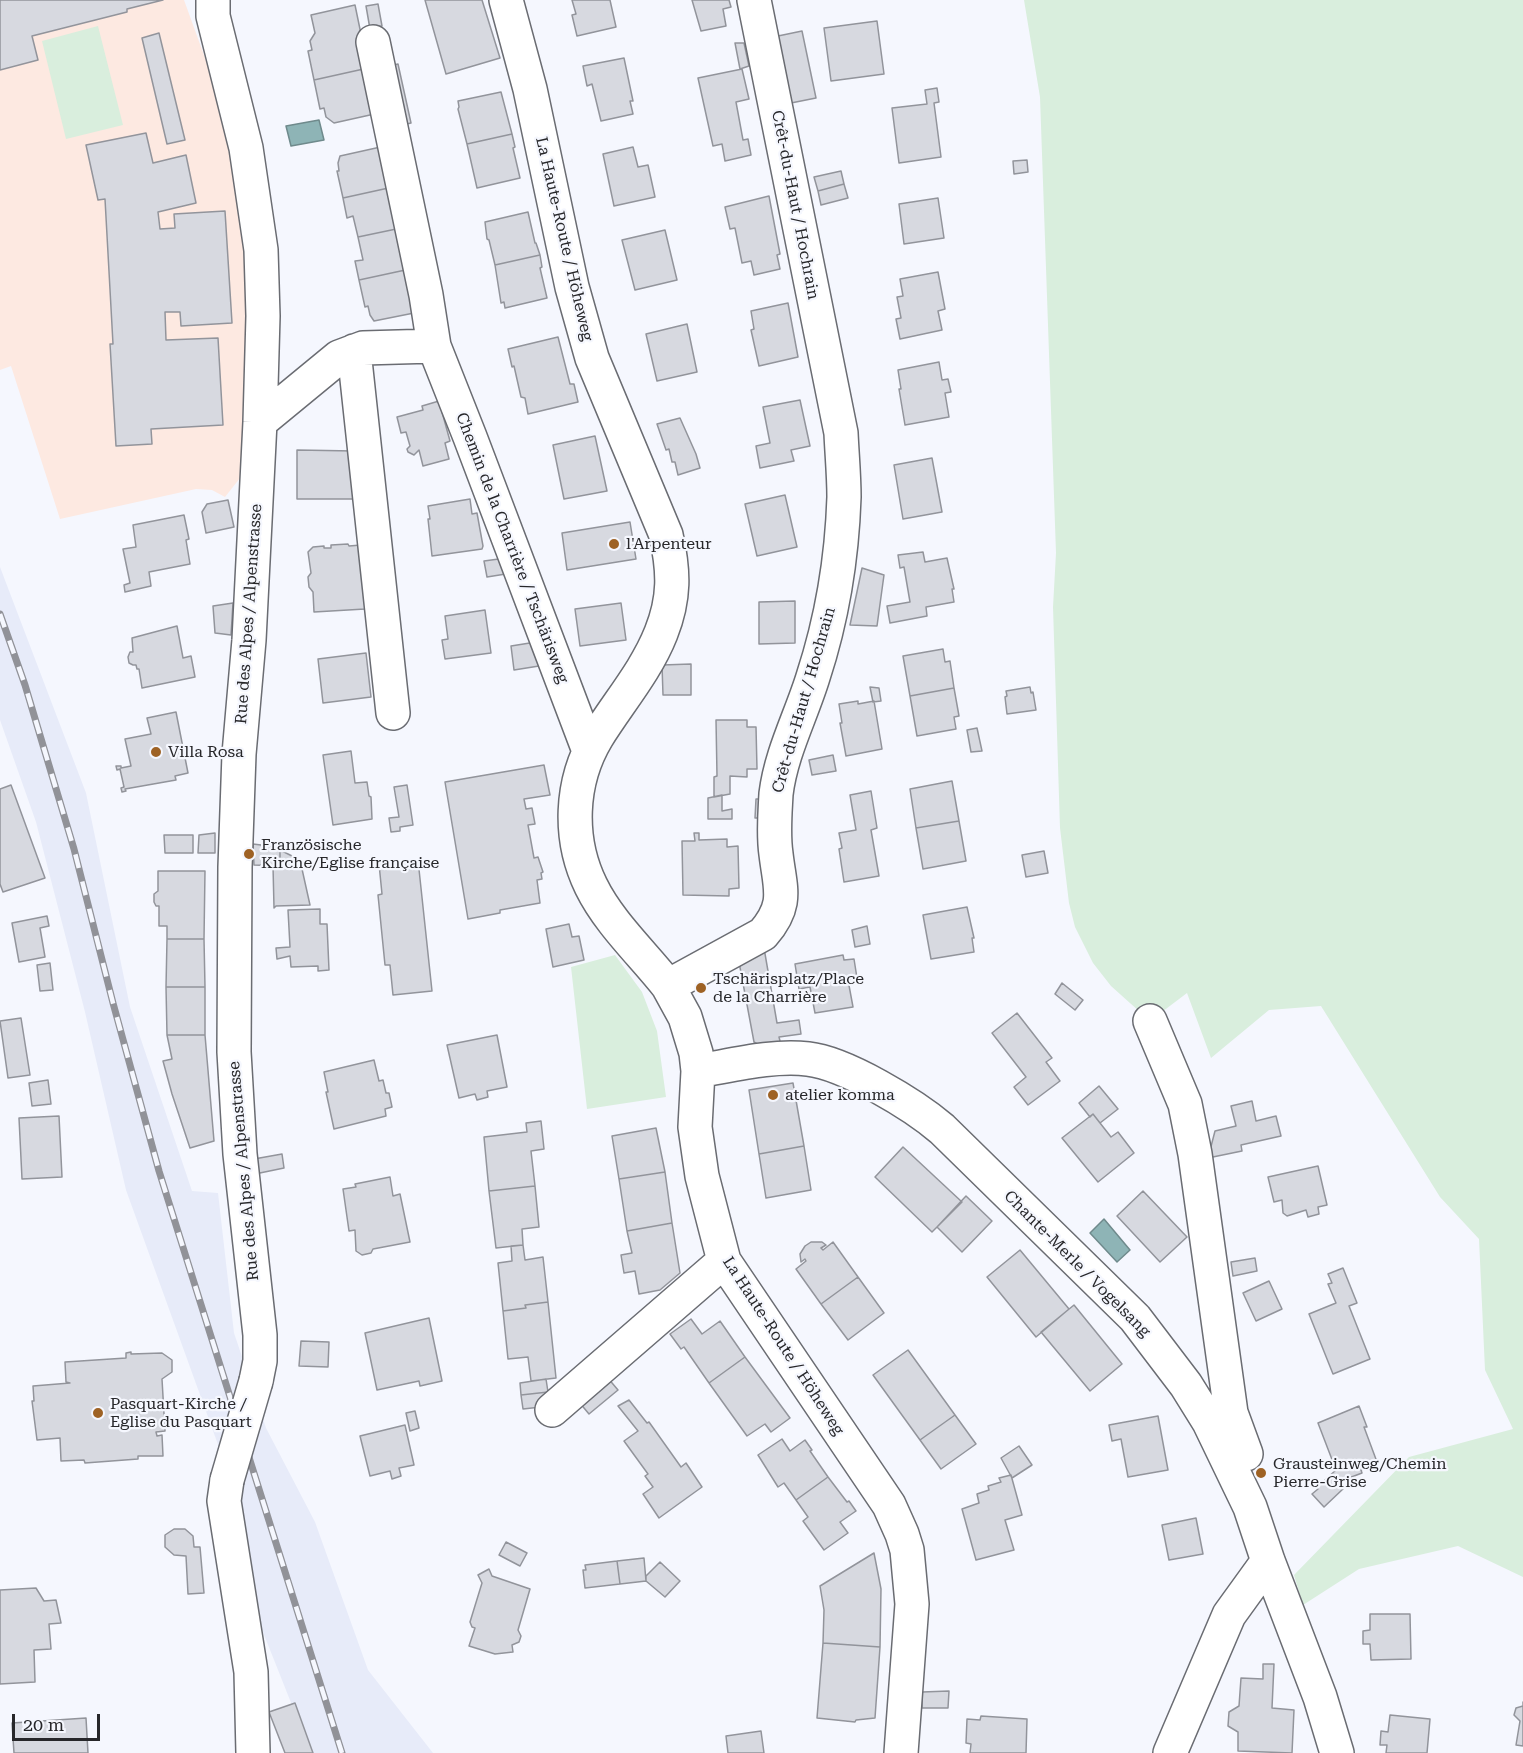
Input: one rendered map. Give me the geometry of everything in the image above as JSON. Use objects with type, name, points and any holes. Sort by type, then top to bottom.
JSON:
[{"type":"street","name":"Rue des Alpes / Alpenstrasse","points":[[213,0],[213,16],[246,148],[261,250],[263,316],[249,640],[239,754],[234,878],[234,1052],[240,1154],[260,1335],[260,1361],[227,1480],[224,1501],[251,1672],[253,1753]]},
{"type":"street","name":"La Haute-Route / Höheweg","points":[[506,0],[530,89],[572,287],[592,358],[666,535],[673,563],[672,585],[661,633],[648,658],[589,751],[578,789],[574,816],[576,839],[582,864],[598,900],[668,986],[692,1036],[698,1071],[695,1127],[702,1176],[724,1261],[889,1505],[902,1534],[907,1550],[912,1604],[900,1753]]},
{"type":"street","name":"Crêt-du-Haut / Hochrain","points":[[668,986],[764,934],[774,922],[780,908],[783,892],[776,853],[774,820],[778,783],[828,625],[839,559],[844,496],[841,434],[754,0]]},
{"type":"street","name":"Chemin de la Charrière / Tschärisweg","points":[[373,42],[426,295],[434,346],[589,751]]},
{"type":"street","points":[[260,422],[339,357],[363,348],[434,346]]},
{"type":"street","points":[[354,351],[393,713]]},
{"type":"street","points":[[1150,1021],[1185,1104],[1191,1134],[1231,1413],[1250,1465],[1244,1494]]},
{"type":"street","name":"Chante-Merle / Vogelsang","points":[[698,1071],[790,1058],[827,1062],[848,1071],[929,1118],[1135,1318],[1174,1368],[1209,1422],[1244,1494],[1320,1697],[1337,1753]]},
{"type":"street","points":[[552,1410],[724,1261]]},
{"type":"street","points":[[1170,1753],[1229,1615],[1268,1561]]},
{"type":"shaded area","points":[[0,0],[184,0],[232,144],[249,261],[244,473],[225,497],[212,490],[196,489],[60,519],[11,366],[0,370]]},
{"type":"shaded area","points":[[0,567],[86,793],[130,1007],[192,1191],[218,1193],[234,1333],[266,1428],[315,1522],[368,1670],[433,1753],[311,1753],[251,1602],[242,1511],[126,1190],[85,1012],[36,822],[0,720]]},
{"type":"green space","points":[[1024,0],[1523,0],[1523,1577],[1458,1546],[1359,1569],[1303,1605],[1294,1575],[1409,1457],[1513,1429],[1485,1370],[1479,1239],[1440,1197],[1321,1006],[1269,1010],[1211,1058],[1187,993],[1150,1021],[1111,986],[1093,963],[1075,927],[1069,903],[1060,828],[1053,607],[1056,553],[1040,97]]},
{"type":"green space","points":[[98,26],[123,125],[66,139],[42,41]]},
{"type":"green space","points":[[615,955],[642,992],[657,1031],[666,1097],[587,1109],[571,967]]},
{"type":"water","points":[[319,120],[324,140],[291,146],[286,126]]},
{"type":"water","points":[[1104,1219],[1130,1250],[1117,1262],[1090,1233]]},
{"type":"building","points":[[0,0],[163,0],[127,9],[127,12],[32,36],[38,60],[0,70]]},
{"type":"building","points":[[425,0],[482,0],[500,58],[446,74]]},
{"type":"building","points":[[572,0],[610,0],[616,27],[577,36],[572,15],[576,14]]},
{"type":"building","points":[[692,0],[729,0],[731,7],[723,9],[726,26],[701,31]]},
{"type":"building","points":[[378,4],[382,26],[370,29],[366,6]]},
{"type":"building","points":[[355,5],[368,68],[314,80],[308,51],[312,50],[310,41],[315,33],[311,15]]},
{"type":"building","points":[[877,21],[884,74],[831,81],[824,28]]},
{"type":"building","points":[[802,31],[816,98],[791,103],[778,36]]},
{"type":"building","points":[[159,33],[185,140],[167,144],[142,38]]},
{"type":"building","points":[[735,43],[744,43],[749,66],[740,69]]},
{"type":"building","points":[[624,58],[633,101],[630,101],[633,114],[601,121],[592,84],[587,86],[583,66]]},
{"type":"building","points":[[398,64],[411,123],[398,126],[385,67]]},
{"type":"building","points":[[368,68],[379,113],[334,123],[326,117],[324,108],[320,109],[314,80]]},
{"type":"building","points":[[742,69],[749,99],[736,102],[743,140],[748,139],[751,155],[725,161],[722,144],[713,146],[698,78]]},
{"type":"building","points":[[937,88],[939,102],[934,103],[941,157],[899,163],[892,108],[927,104],[925,90]]},
{"type":"building","points":[[501,92],[512,134],[467,144],[458,101]]},
{"type":"building","points":[[146,133],[153,163],[186,155],[196,203],[158,212],[160,229],[175,228],[174,214],[225,211],[232,323],[181,326],[180,312],[165,312],[166,340],[218,338],[223,425],[151,429],[152,444],[116,446],[105,199],[98,200],[86,145]]},
{"type":"building","points":[[512,134],[520,178],[477,188],[467,144]]},
{"type":"building","points":[[385,146],[393,187],[343,198],[337,171],[339,171],[340,156]]},
{"type":"building","points":[[633,147],[638,167],[648,165],[655,197],[614,206],[603,154]]},
{"type":"building","points":[[1027,160],[1028,172],[1014,174],[1013,161]]},
{"type":"building","points":[[841,171],[844,184],[818,191],[814,177]]},
{"type":"building","points":[[844,184],[848,198],[821,205],[818,191]]},
{"type":"building","points":[[393,187],[401,228],[358,237],[353,216],[347,218],[343,198]]},
{"type":"building","points":[[769,196],[780,254],[777,255],[780,269],[754,275],[751,261],[742,263],[735,228],[730,229],[725,207]]},
{"type":"building","points":[[938,198],[944,238],[904,244],[899,204]]},
{"type":"building","points":[[528,212],[540,255],[495,265],[487,239],[485,222]]},
{"type":"building","points":[[401,228],[410,269],[359,280],[355,261],[363,260],[358,237]]},
{"type":"building","points":[[665,230],[677,280],[635,290],[622,240]]},
{"type":"building","points":[[540,255],[542,267],[540,268],[547,298],[505,308],[504,302],[501,303],[495,265]]},
{"type":"building","points":[[410,269],[419,312],[374,321],[368,306],[365,307],[359,280]]},
{"type":"building","points":[[938,272],[945,309],[938,311],[942,330],[900,339],[896,319],[901,318],[897,297],[903,296],[900,279]]},
{"type":"building","points":[[788,303],[798,357],[759,366],[751,330],[754,329],[751,311]]},
{"type":"building","points":[[687,324],[697,372],[657,381],[646,334]]},
{"type":"building","points":[[558,337],[570,384],[574,384],[578,402],[528,414],[525,398],[521,397],[508,349]]},
{"type":"building","points":[[939,362],[942,380],[948,379],[951,392],[945,393],[949,417],[905,425],[898,370]]},
{"type":"building","points":[[800,400],[810,446],[791,450],[794,461],[760,468],[756,446],[770,443],[763,407]]},
{"type":"building","points":[[439,401],[450,441],[445,443],[449,459],[423,466],[419,450],[414,455],[408,452],[407,449],[410,446],[406,432],[401,433],[397,417],[423,410],[422,406]]},
{"type":"building","points":[[680,418],[700,468],[678,475],[675,462],[672,462],[669,449],[666,450],[657,424]]},
{"type":"building","points":[[595,436],[607,491],[564,499],[553,445]]},
{"type":"building","points":[[297,450],[354,451],[355,499],[297,499]]},
{"type":"building","points":[[932,458],[942,512],[903,519],[894,465]]},
{"type":"building","points":[[785,495],[797,547],[757,556],[745,504]]},
{"type":"building","points":[[470,499],[472,514],[477,513],[482,549],[432,556],[428,506]]},
{"type":"building","points":[[228,500],[234,527],[206,533],[202,512],[207,504]]},
{"type":"building","points":[[184,515],[189,539],[186,540],[190,564],[149,572],[151,586],[125,592],[124,585],[130,583],[123,549],[136,547],[133,525]]},
{"type":"building","points":[[630,522],[636,559],[567,570],[562,533]]},
{"type":"building","points":[[348,544],[349,546],[361,545],[365,609],[314,612],[313,592],[309,587],[308,577],[311,573],[308,552],[313,547],[331,548],[331,545]]},
{"type":"building","points":[[923,552],[925,562],[947,558],[954,589],[952,589],[954,602],[926,607],[927,616],[890,623],[887,606],[910,602],[904,567],[900,568],[898,555]]},
{"type":"building","points":[[506,558],[512,573],[487,577],[484,561]]},
{"type":"building","points":[[862,568],[884,575],[877,626],[850,625]]},
{"type":"building","points":[[795,601],[795,643],[759,644],[759,602]]},
{"type":"building","points":[[233,603],[231,635],[215,633],[213,606]]},
{"type":"building","points":[[621,603],[626,640],[580,646],[575,609]]},
{"type":"building","points":[[485,610],[491,653],[445,659],[442,640],[448,639],[445,616]]},
{"type":"building","points":[[177,626],[183,658],[191,656],[195,677],[142,688],[139,669],[136,665],[129,663],[128,657],[130,652],[133,652],[132,638]]},
{"type":"building","points":[[536,642],[539,666],[514,670],[511,646]]},
{"type":"building","points":[[943,649],[945,662],[950,661],[954,688],[910,696],[903,656]]},
{"type":"building","points":[[366,653],[371,697],[323,703],[318,659]]},
{"type":"building","points":[[691,664],[691,695],[663,695],[662,665]]},
{"type":"building","points":[[870,687],[879,688],[881,701],[873,702]]},
{"type":"building","points":[[1030,687],[1036,710],[1007,714],[1006,691]]},
{"type":"building","points":[[954,688],[959,716],[954,717],[956,729],[917,736],[910,696]]},
{"type":"building","points":[[858,701],[858,704],[874,701],[882,749],[846,756],[839,704]]},
{"type":"building","name":"Villa Rosa","points":[[176,712],[188,773],[175,776],[176,780],[125,789],[126,791],[122,792],[121,788],[124,787],[120,769],[117,770],[116,766],[121,766],[121,768],[131,766],[125,739],[151,734],[147,718]]},
{"type":"building","points":[[716,720],[747,720],[747,727],[756,727],[757,769],[747,769],[747,777],[730,776],[730,794],[714,797],[714,777],[717,776]]},
{"type":"building","points":[[977,728],[982,751],[971,752],[967,730]]},
{"type":"building","points":[[351,751],[355,783],[367,782],[371,797],[372,819],[333,825],[323,755]]},
{"type":"building","points":[[833,755],[836,771],[812,775],[809,760]]},
{"type":"building","points":[[544,765],[550,795],[524,799],[526,809],[532,808],[535,824],[528,825],[534,858],[538,857],[543,872],[541,873],[542,879],[537,880],[540,903],[500,910],[500,913],[468,919],[445,782]]},
{"type":"building","points":[[952,781],[959,821],[916,828],[910,789]]},
{"type":"building","points":[[11,785],[45,878],[3,892],[0,884],[0,789]]},
{"type":"building","points":[[407,785],[413,825],[400,827],[400,831],[391,832],[389,818],[399,817],[394,787]]},
{"type":"building","points":[[871,791],[877,828],[871,830],[879,876],[844,882],[839,833],[856,830],[850,795]]},
{"type":"building","points":[[722,795],[722,811],[732,809],[732,819],[708,819],[708,798]]},
{"type":"building","points":[[756,799],[765,799],[763,818],[755,818]]},
{"type":"building","points":[[959,821],[966,861],[923,869],[916,828]]},
{"type":"building","points":[[215,833],[215,853],[198,853],[199,835]]},
{"type":"building","points":[[694,833],[699,833],[699,840],[727,839],[727,847],[738,846],[739,888],[729,889],[729,896],[683,895],[682,841],[695,841]]},
{"type":"building","points":[[164,835],[193,835],[193,853],[165,853]]},
{"type":"building","points":[[253,844],[280,850],[280,866],[254,865]]},
{"type":"building","points":[[280,850],[300,860],[310,905],[276,906],[274,908],[273,866],[280,866]]},
{"type":"building","points":[[1044,851],[1048,873],[1026,877],[1022,855]]},
{"type":"building","points":[[418,860],[432,991],[393,995],[390,965],[385,965],[378,895],[382,894],[379,864]]},
{"type":"building","points":[[158,871],[205,871],[204,939],[167,939],[167,926],[159,926],[159,906],[156,906],[154,902],[154,894],[158,891]]},
{"type":"building","points":[[967,907],[974,938],[972,938],[974,952],[931,959],[923,915]]},
{"type":"building","points":[[320,909],[320,924],[327,924],[329,970],[318,971],[318,966],[291,967],[290,956],[277,959],[276,948],[290,947],[288,910]]},
{"type":"building","points":[[47,916],[49,926],[40,928],[45,957],[19,962],[12,923]]},
{"type":"building","points":[[569,924],[572,937],[579,936],[584,960],[553,967],[546,929]]},
{"type":"building","points":[[867,926],[870,944],[855,947],[852,930]]},
{"type":"building","points":[[167,939],[204,939],[205,987],[166,987]]},
{"type":"building","points":[[764,948],[777,1023],[799,1020],[801,1034],[779,1037],[781,1045],[765,1049],[754,1042],[739,962]]},
{"type":"building","points":[[843,955],[844,960],[854,959],[857,978],[848,980],[853,1007],[815,1013],[810,987],[799,989],[795,964]]},
{"type":"building","points":[[50,963],[53,990],[40,991],[37,965]]},
{"type":"building","points":[[1062,983],[1083,1000],[1075,1010],[1055,994]]},
{"type":"building","points":[[166,987],[205,987],[205,1035],[167,1035]]},
{"type":"building","points":[[1017,1013],[1052,1058],[1046,1062],[1060,1081],[1028,1105],[1014,1087],[1026,1077],[992,1033]]},
{"type":"building","points":[[21,1018],[30,1075],[8,1078],[0,1021]]},
{"type":"building","points":[[167,1035],[205,1035],[214,1141],[190,1148],[163,1061],[172,1059]]},
{"type":"building","points":[[497,1035],[507,1087],[487,1091],[488,1097],[477,1100],[475,1094],[459,1098],[447,1045]]},
{"type":"building","points":[[374,1060],[379,1081],[383,1080],[392,1107],[385,1109],[386,1116],[334,1129],[324,1072]]},
{"type":"building","points":[[48,1080],[51,1104],[32,1106],[29,1083]]},
{"type":"building","points":[[793,1083],[804,1146],[759,1154],[749,1090]]},
{"type":"building","points":[[1099,1086],[1118,1109],[1100,1123],[1093,1114],[1090,1117],[1079,1103]]},
{"type":"building","points":[[1252,1101],[1256,1121],[1276,1116],[1281,1136],[1241,1145],[1242,1151],[1208,1158],[1215,1131],[1236,1126],[1231,1106]]},
{"type":"building","points":[[1093,1114],[1111,1137],[1118,1132],[1134,1153],[1098,1182],[1062,1138]]},
{"type":"building","points":[[59,1116],[62,1177],[22,1179],[19,1118]]},
{"type":"building","points":[[541,1121],[544,1149],[531,1151],[535,1186],[489,1191],[484,1137],[527,1132],[526,1123]]},
{"type":"building","points":[[656,1128],[665,1172],[619,1179],[612,1136]]},
{"type":"building","points":[[804,1146],[811,1190],[766,1198],[759,1154]]},
{"type":"building","points":[[903,1147],[962,1202],[932,1232],[875,1177]]},
{"type":"building","points":[[282,1154],[284,1168],[255,1174],[254,1159]]},
{"type":"building","points":[[1318,1166],[1327,1205],[1318,1207],[1319,1214],[1308,1217],[1306,1210],[1287,1216],[1283,1213],[1282,1200],[1274,1202],[1268,1177]]},
{"type":"building","points":[[665,1172],[672,1223],[627,1231],[619,1179]]},
{"type":"building","points":[[390,1177],[393,1196],[400,1194],[410,1242],[373,1249],[371,1253],[362,1255],[356,1251],[355,1230],[349,1231],[343,1189],[356,1187],[355,1184]]},
{"type":"building","points":[[535,1186],[539,1227],[522,1229],[523,1245],[496,1248],[489,1191]]},
{"type":"building","points":[[1143,1191],[1187,1237],[1160,1262],[1117,1216]]},
{"type":"building","points":[[966,1196],[992,1221],[962,1252],[937,1227]]},
{"type":"building","points":[[672,1223],[680,1273],[660,1290],[639,1294],[635,1271],[624,1273],[621,1255],[632,1253],[627,1231]]},
{"type":"building","points":[[811,1242],[822,1242],[826,1245],[821,1248],[823,1250],[833,1242],[858,1277],[821,1304],[796,1269],[806,1261],[805,1259],[801,1262],[800,1254]]},
{"type":"building","points":[[523,1245],[525,1260],[543,1257],[548,1302],[503,1311],[498,1263],[512,1261],[511,1246]]},
{"type":"building","points":[[1020,1250],[1069,1309],[1036,1337],[987,1277]]},
{"type":"building","points":[[1255,1258],[1257,1271],[1233,1276],[1231,1262]]},
{"type":"building","points":[[1343,1268],[1357,1303],[1349,1306],[1370,1359],[1333,1374],[1309,1314],[1336,1303],[1328,1284],[1332,1283],[1328,1274]]},
{"type":"building","points":[[858,1277],[884,1313],[848,1340],[821,1304]]},
{"type":"building","points":[[1269,1281],[1282,1309],[1256,1321],[1243,1293]]},
{"type":"building","points":[[548,1302],[556,1378],[531,1381],[528,1357],[508,1359],[503,1311]]},
{"type":"building","points":[[1074,1305],[1122,1364],[1090,1391],[1041,1332]]},
{"type":"building","points":[[429,1318],[442,1381],[420,1386],[419,1381],[377,1390],[365,1333]]},
{"type":"building","points":[[691,1319],[702,1334],[720,1321],[745,1357],[709,1383],[684,1347],[681,1349],[670,1334]]},
{"type":"building","points":[[301,1341],[329,1342],[328,1367],[299,1366]]},
{"type":"building","points":[[908,1350],[955,1415],[920,1440],[873,1375]]},
{"type":"building","name":"Pasquart-Kirche / Eglise du Pasquart","points":[[131,1352],[131,1354],[162,1353],[172,1360],[172,1372],[162,1379],[165,1431],[156,1432],[157,1436],[162,1435],[163,1456],[138,1456],[138,1459],[85,1463],[84,1460],[61,1461],[60,1438],[37,1440],[32,1401],[34,1401],[33,1386],[70,1383],[66,1382],[65,1362],[126,1358],[126,1353]]},
{"type":"building","points":[[745,1357],[790,1418],[771,1432],[765,1424],[747,1436],[709,1383]]},
{"type":"building","points":[[607,1377],[618,1390],[589,1414],[579,1402]]},
{"type":"building","points":[[546,1379],[548,1392],[521,1395],[520,1383]]},
{"type":"building","points":[[548,1392],[550,1406],[523,1409],[521,1395]]},
{"type":"building","points":[[629,1400],[647,1423],[649,1422],[681,1467],[686,1463],[702,1487],[659,1518],[643,1494],[653,1487],[645,1476],[648,1474],[624,1441],[638,1431],[618,1406]]},
{"type":"building","points":[[1359,1406],[1377,1462],[1361,1470],[1362,1473],[1341,1481],[1344,1488],[1324,1507],[1312,1494],[1336,1470],[1318,1423]]},
{"type":"building","points":[[415,1411],[419,1428],[410,1431],[406,1413]]},
{"type":"building","points":[[955,1415],[976,1444],[941,1469],[920,1440]]},
{"type":"building","points":[[1158,1416],[1168,1470],[1128,1477],[1121,1439],[1112,1441],[1109,1425]]},
{"type":"building","points":[[405,1425],[414,1465],[399,1468],[401,1476],[392,1479],[390,1471],[370,1476],[360,1436]]},
{"type":"building","points":[[782,1439],[790,1451],[805,1440],[828,1477],[796,1500],[784,1483],[778,1487],[758,1455]]},
{"type":"building","points":[[1019,1446],[1032,1465],[1012,1478],[1001,1458]]},
{"type":"building","points":[[1011,1475],[1022,1515],[1005,1520],[1014,1550],[976,1560],[962,1509],[979,1503],[977,1494],[989,1490],[988,1486],[1001,1482],[999,1478]]},
{"type":"building","points":[[828,1477],[856,1511],[840,1522],[848,1533],[824,1550],[803,1521],[808,1517],[796,1500]]},
{"type":"building","points":[[1196,1518],[1203,1554],[1169,1560],[1162,1525]]},
{"type":"building","points":[[174,1529],[185,1529],[193,1536],[194,1547],[200,1547],[204,1593],[188,1594],[186,1556],[174,1555],[165,1547],[165,1535]]},
{"type":"building","points":[[506,1542],[527,1553],[520,1566],[499,1555]]},
{"type":"building","points":[[874,1553],[881,1589],[880,1647],[823,1643],[824,1610],[820,1586]]},
{"type":"building","points":[[644,1558],[646,1581],[620,1584],[617,1561]]},
{"type":"building","points":[[617,1561],[620,1584],[585,1588],[583,1570],[586,1570],[585,1565]]},
{"type":"building","points":[[660,1562],[680,1581],[665,1597],[646,1581],[646,1576]]},
{"type":"building","points":[[489,1569],[492,1576],[530,1589],[518,1630],[521,1636],[519,1642],[512,1645],[513,1652],[495,1654],[469,1646],[475,1628],[470,1622],[482,1583],[478,1575]]},
{"type":"building","points":[[36,1588],[44,1601],[56,1600],[61,1623],[49,1624],[51,1649],[34,1650],[35,1682],[0,1684],[0,1590]]},
{"type":"building","points":[[1370,1614],[1410,1614],[1411,1659],[1371,1660],[1370,1644],[1363,1644],[1363,1631],[1370,1630]]},
{"type":"building","points":[[823,1643],[880,1647],[875,1718],[855,1722],[817,1718]]},
{"type":"building","points":[[1263,1664],[1274,1664],[1272,1708],[1294,1710],[1292,1753],[1238,1751],[1238,1732],[1228,1726],[1229,1712],[1239,1706],[1241,1678],[1263,1679]]},
{"type":"building","points":[[949,1691],[948,1708],[922,1708],[922,1692]]},
{"type":"building","points":[[295,1703],[313,1753],[285,1753],[269,1712]]},
{"type":"building","points":[[1523,1706],[1523,1746],[1516,1745],[1520,1721],[1514,1715],[1516,1708]]},
{"type":"building","points":[[1390,1715],[1430,1719],[1427,1753],[1386,1753],[1387,1745],[1380,1745],[1381,1731],[1388,1732]]},
{"type":"building","points":[[981,1716],[1027,1719],[1026,1753],[970,1753],[971,1744],[966,1743],[967,1719],[980,1720]]},
{"type":"building","points":[[86,1718],[88,1753],[14,1753],[12,1723]]},
{"type":"building","points":[[761,1731],[764,1753],[728,1753],[726,1736]]},
{"type":"railway","points":[[0,614],[25,685],[74,849],[159,1171],[342,1753]]},
{"type":"place","name":"l'Arpenteur","points":[[614,544]]},
{"type":"place","name":"Villa Rosa","points":[[156,752]]},
{"type":"place","name":"Französische Kirche/Eglise française","points":[[249,854]]},
{"type":"place","name":"Tschärisplatz/Place de la Charrière","points":[[701,988]]},
{"type":"place","name":"atelier komma","points":[[773,1095]]},
{"type":"place","name":"Pasquart-Kirche / Eglise du Pasquart","points":[[98,1413]]},
{"type":"place","name":"Grausteinweg/Chemin Pierre-Grise","points":[[1261,1473]]}]
